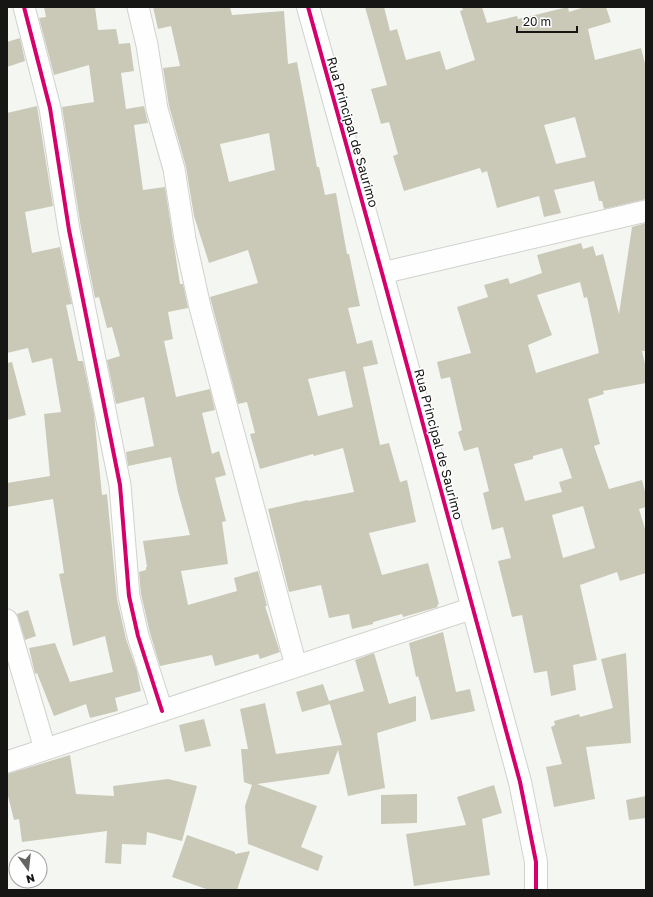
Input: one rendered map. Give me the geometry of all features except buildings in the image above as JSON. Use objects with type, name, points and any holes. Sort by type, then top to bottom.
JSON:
[{"type":"street","points":[[24,7],[50,108],[69,230],[120,485],[129,596],[138,636],[162,711]]},
{"type":"street","points":[[138,7],[147,45],[157,109],[174,169],[185,239],[200,307],[296,666]]},
{"type":"street","name":"Rua Principal de Saurimo","points":[[308,7],[520,782],[536,862],[536,890]]},
{"type":"street","points":[[382,273],[646,211]]},
{"type":"street","points":[[7,762],[473,608]]},
{"type":"street","points":[[7,620],[46,749]]},
{"type":"cycle path","points":[[24,7],[50,108],[69,230],[120,485],[129,596],[138,636],[162,711]]},
{"type":"cycle path","points":[[308,7],[520,782],[536,862],[536,890]]}]
